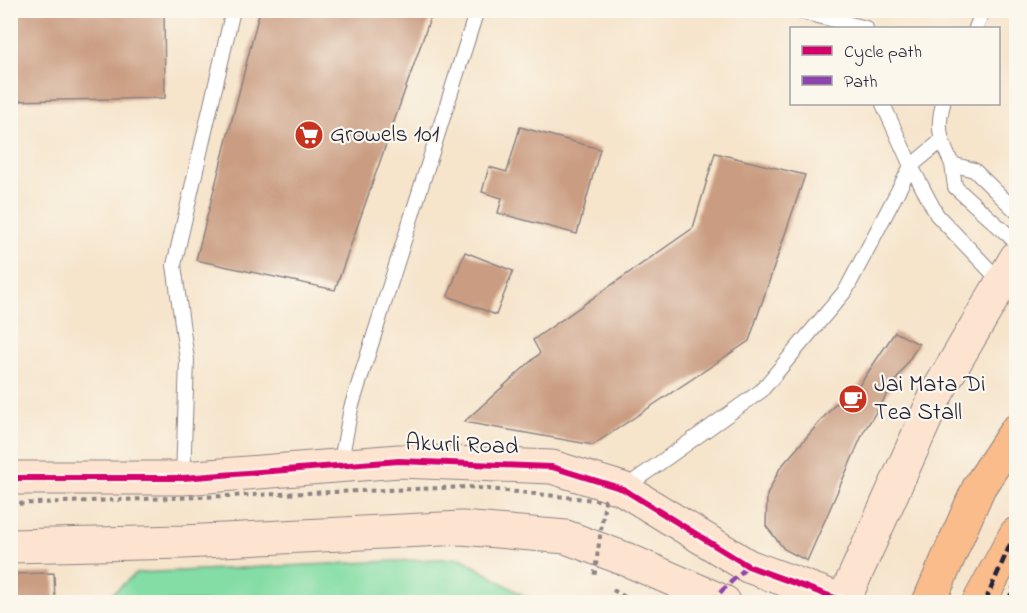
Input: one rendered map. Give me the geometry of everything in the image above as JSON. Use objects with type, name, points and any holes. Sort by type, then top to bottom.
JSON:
[{"type":"highway","points":[[929,603],[980,487],[1017,431]]},
{"type":"highway","points":[[979,603],[1017,534]]},
{"type":"street","points":[[844,602],[938,391],[1009,270]]},
{"type":"street","name":"Akurli Road","points":[[10,478],[183,478],[399,461],[552,467],[623,489],[748,566],[844,602]]},
{"type":"street","points":[[10,546],[183,542],[462,528],[566,537],[628,560],[724,603]]},
{"type":"lane","points":[[183,478],[187,360],[174,265],[233,10]]},
{"type":"lane","points":[[340,466],[351,408],[477,10]]},
{"type":"lane","points":[[794,10],[849,26]]},
{"type":"lane","points":[[976,27],[983,10]]},
{"type":"lane","points":[[883,105],[911,166],[937,215],[1009,270]]},
{"type":"lane","points":[[943,105],[940,114],[941,141],[952,164],[955,187],[1017,242]]},
{"type":"lane","points":[[623,489],[761,391],[846,290],[911,166],[941,141]]},
{"type":"lane","points":[[952,164],[974,170],[1017,211]]},
{"type":"path","points":[[10,504],[468,487],[605,501],[594,579]]},
{"type":"green space","points":[[461,558],[534,602],[103,602],[136,573]]},
{"type":"building","points":[[10,10],[164,10],[165,98],[10,101]]},
{"type":"building","name":"Growels 101","points":[[260,10],[433,10],[335,290],[196,260]]},
{"type":"building","points":[[520,127],[600,149],[577,234],[498,213],[502,198],[482,192],[489,167],[507,172]]},
{"type":"building","points":[[715,153],[805,175],[749,341],[593,445],[464,422],[540,353],[533,340],[693,228]]},
{"type":"building","points":[[465,252],[513,271],[496,315],[448,296]]},
{"type":"building","points":[[895,332],[919,344],[864,431],[807,561],[784,549],[766,526],[767,495],[780,468],[836,403],[844,408]]},
{"type":"building","points":[[54,573],[55,603],[10,603],[10,574]]},
{"type":"railway","points":[[985,602],[1016,531]]},
{"type":"railway","points":[[1008,602],[1016,582]]},
{"type":"marked path","points":[[710,602],[748,566]]},
{"type":"cycle path","points":[[10,478],[183,478],[399,461],[552,467],[623,489],[748,566],[846,602]]},
{"type":"place","name":"Growels 101","points":[[309,135]]},
{"type":"place","name":"Jai Mata Di Tea Stall","points":[[853,399]]}]
